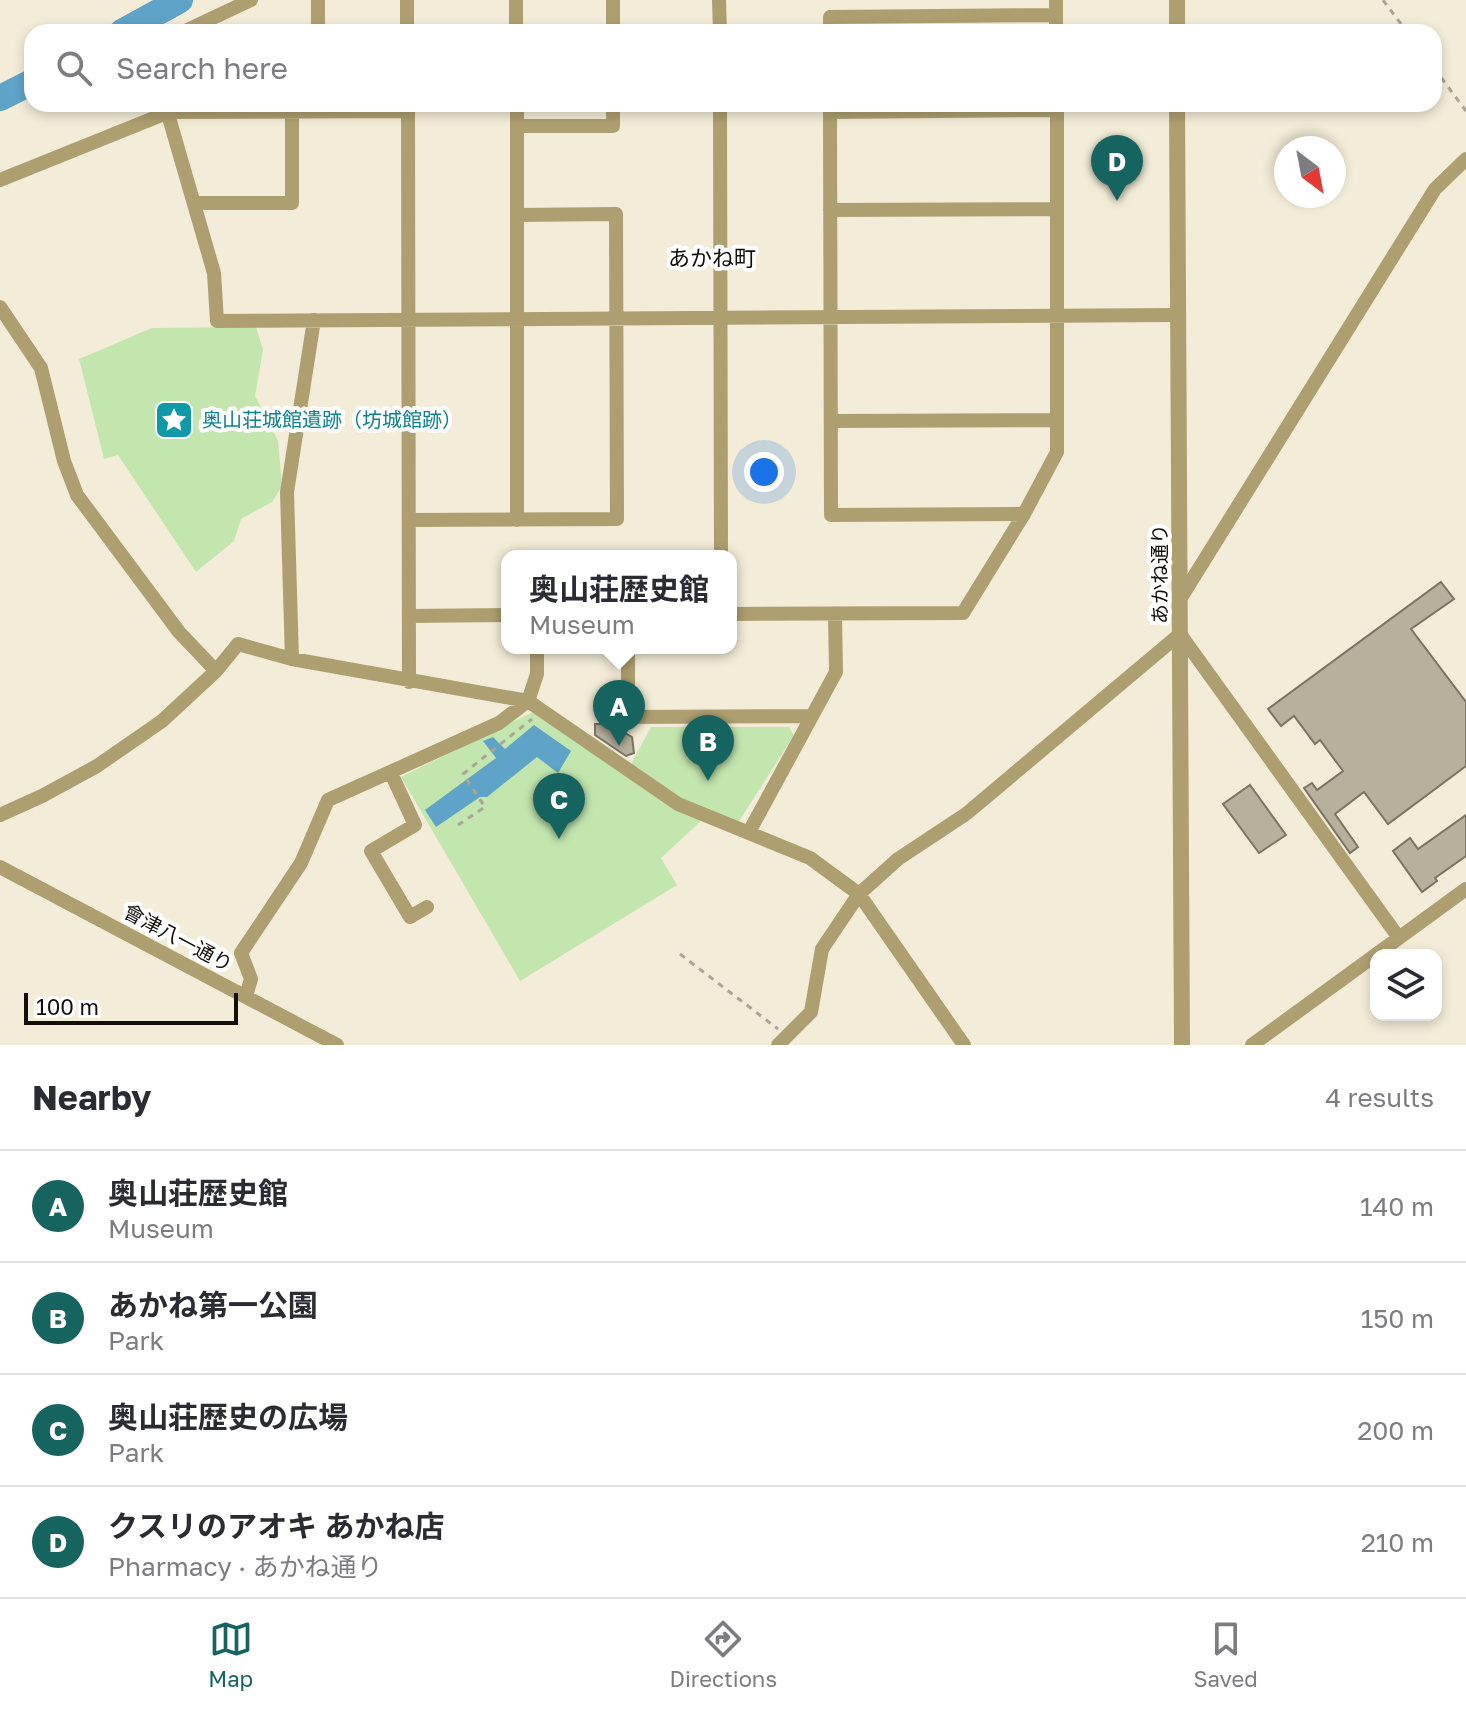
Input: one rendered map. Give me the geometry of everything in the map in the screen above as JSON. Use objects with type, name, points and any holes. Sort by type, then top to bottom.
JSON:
[{"type":"street","points":[[200,24],[251,0]]},
{"type":"street","points":[[318,0],[318,24]]},
{"type":"street","points":[[407,0],[407,24]]},
{"type":"street","points":[[516,0],[516,24]]},
{"type":"street","points":[[613,0],[613,24]]},
{"type":"street","points":[[719,0],[720,24]]},
{"type":"street","points":[[1177,0],[1177,24]]},
{"type":"street","points":[[830,24],[830,17],[1056,8]]},
{"type":"street","points":[[0,180],[158,112]]},
{"type":"street","points":[[168,112],[214,273],[217,321],[1177,315]]},
{"type":"street","points":[[194,203],[292,203],[292,112]]},
{"type":"street","points":[[408,112],[409,682]]},
{"type":"street","points":[[517,112],[517,520]]},
{"type":"street","points":[[517,126],[613,126],[613,112]]},
{"type":"street","points":[[720,112],[721,550]]},
{"type":"street","points":[[830,112],[831,515],[1024,514]]},
{"type":"street","points":[[737,614],[963,613],[1024,514],[1057,452],[1057,112]]},
{"type":"street","name":"あかね通り","points":[[1177,112],[1182,1045]]},
{"type":"street","points":[[1182,596],[1312,382],[1435,189],[1466,159]]},
{"type":"street","points":[[830,210],[1057,209]]},
{"type":"street","points":[[409,520],[617,519],[616,214],[517,215]]},
{"type":"street","points":[[0,307],[41,368],[64,461],[77,495],[179,632],[216,671]]},
{"type":"street","points":[[292,659],[287,492],[314,320]]},
{"type":"street","points":[[831,421],[1057,420]]},
{"type":"street","points":[[749,832],[836,672],[835,614]]},
{"type":"street","points":[[409,616],[501,615]]},
{"type":"street","points":[[782,1041],[811,1012],[822,949],[859,894],[898,859],[966,814],[1180,634],[1399,938]]},
{"type":"street","points":[[0,815],[97,766],[162,721],[216,671],[238,644],[292,659],[409,682],[528,701],[678,804],[810,858],[859,894],[964,1045]]},
{"type":"street","points":[[246,996],[251,979],[241,953],[301,863],[328,800],[499,723],[528,701],[537,674],[537,654]]},
{"type":"street","points":[[628,654],[628,717],[810,716]]},
{"type":"street","points":[[391,773],[415,825],[371,851],[410,917],[427,907]]},
{"type":"street","name":"會津八一通り","points":[[0,867],[337,1045]]},
{"type":"street","points":[[1252,1045],[1466,889]]},
{"type":"path","points":[[1383,0],[1401,24]]},
{"type":"path","points":[[1442,79],[1466,111]]},
{"type":"path","points":[[458,825],[485,807],[463,774],[534,717]]},
{"type":"path","points":[[680,954],[782,1041]]},
{"type":"green space","points":[[256,327],[263,350],[255,396],[278,441],[282,486],[272,502],[241,519],[234,541],[196,572],[118,455],[104,459],[79,359],[152,328]]},
{"type":"green space","points":[[533,712],[702,820],[661,858],[677,885],[520,981],[401,777]]},
{"type":"green space","points":[[651,727],[789,727],[794,735],[738,823],[674,797],[630,766]]},
{"type":"water","points":[[534,725],[571,751],[558,773],[537,757],[487,797],[480,797],[436,827],[425,810],[496,758],[483,741],[493,737],[505,749]]},
{"type":"building","points":[[1441,582],[1454,599],[1411,629],[1466,702],[1466,766],[1388,824],[1364,792],[1335,814],[1358,847],[1350,853],[1304,788],[1312,783],[1317,790],[1343,771],[1320,740],[1315,744],[1294,716],[1281,726],[1268,709]]},
{"type":"building","points":[[595,724],[609,724],[632,737],[634,753],[626,756],[595,735]]},
{"type":"building","points":[[1250,785],[1286,835],[1259,853],[1223,804]]},
{"type":"building","points":[[1466,815],[1466,856],[1435,878],[1437,881],[1422,892],[1393,851],[1410,838],[1418,849]]},
{"type":"waterway","points":[[136,24],[180,0]]},
{"type":"waterway","points":[[0,98],[24,86]]},
{"type":"place","name":"クスリのアオキ あかね店","points":[[1117,201]]},
{"type":"place","name":"奥山荘城館遺跡（坊城館跡）","points":[[174,420]]},
{"type":"place","name":"奥山荘歴史館","points":[[619,746]]},
{"type":"place","name":"あかね第一公園","points":[[708,781]]},
{"type":"place","name":"奥山荘歴史の広場","points":[[559,839]]},
{"type":"district","name":"あかね町","points":[[712,258]]}]
